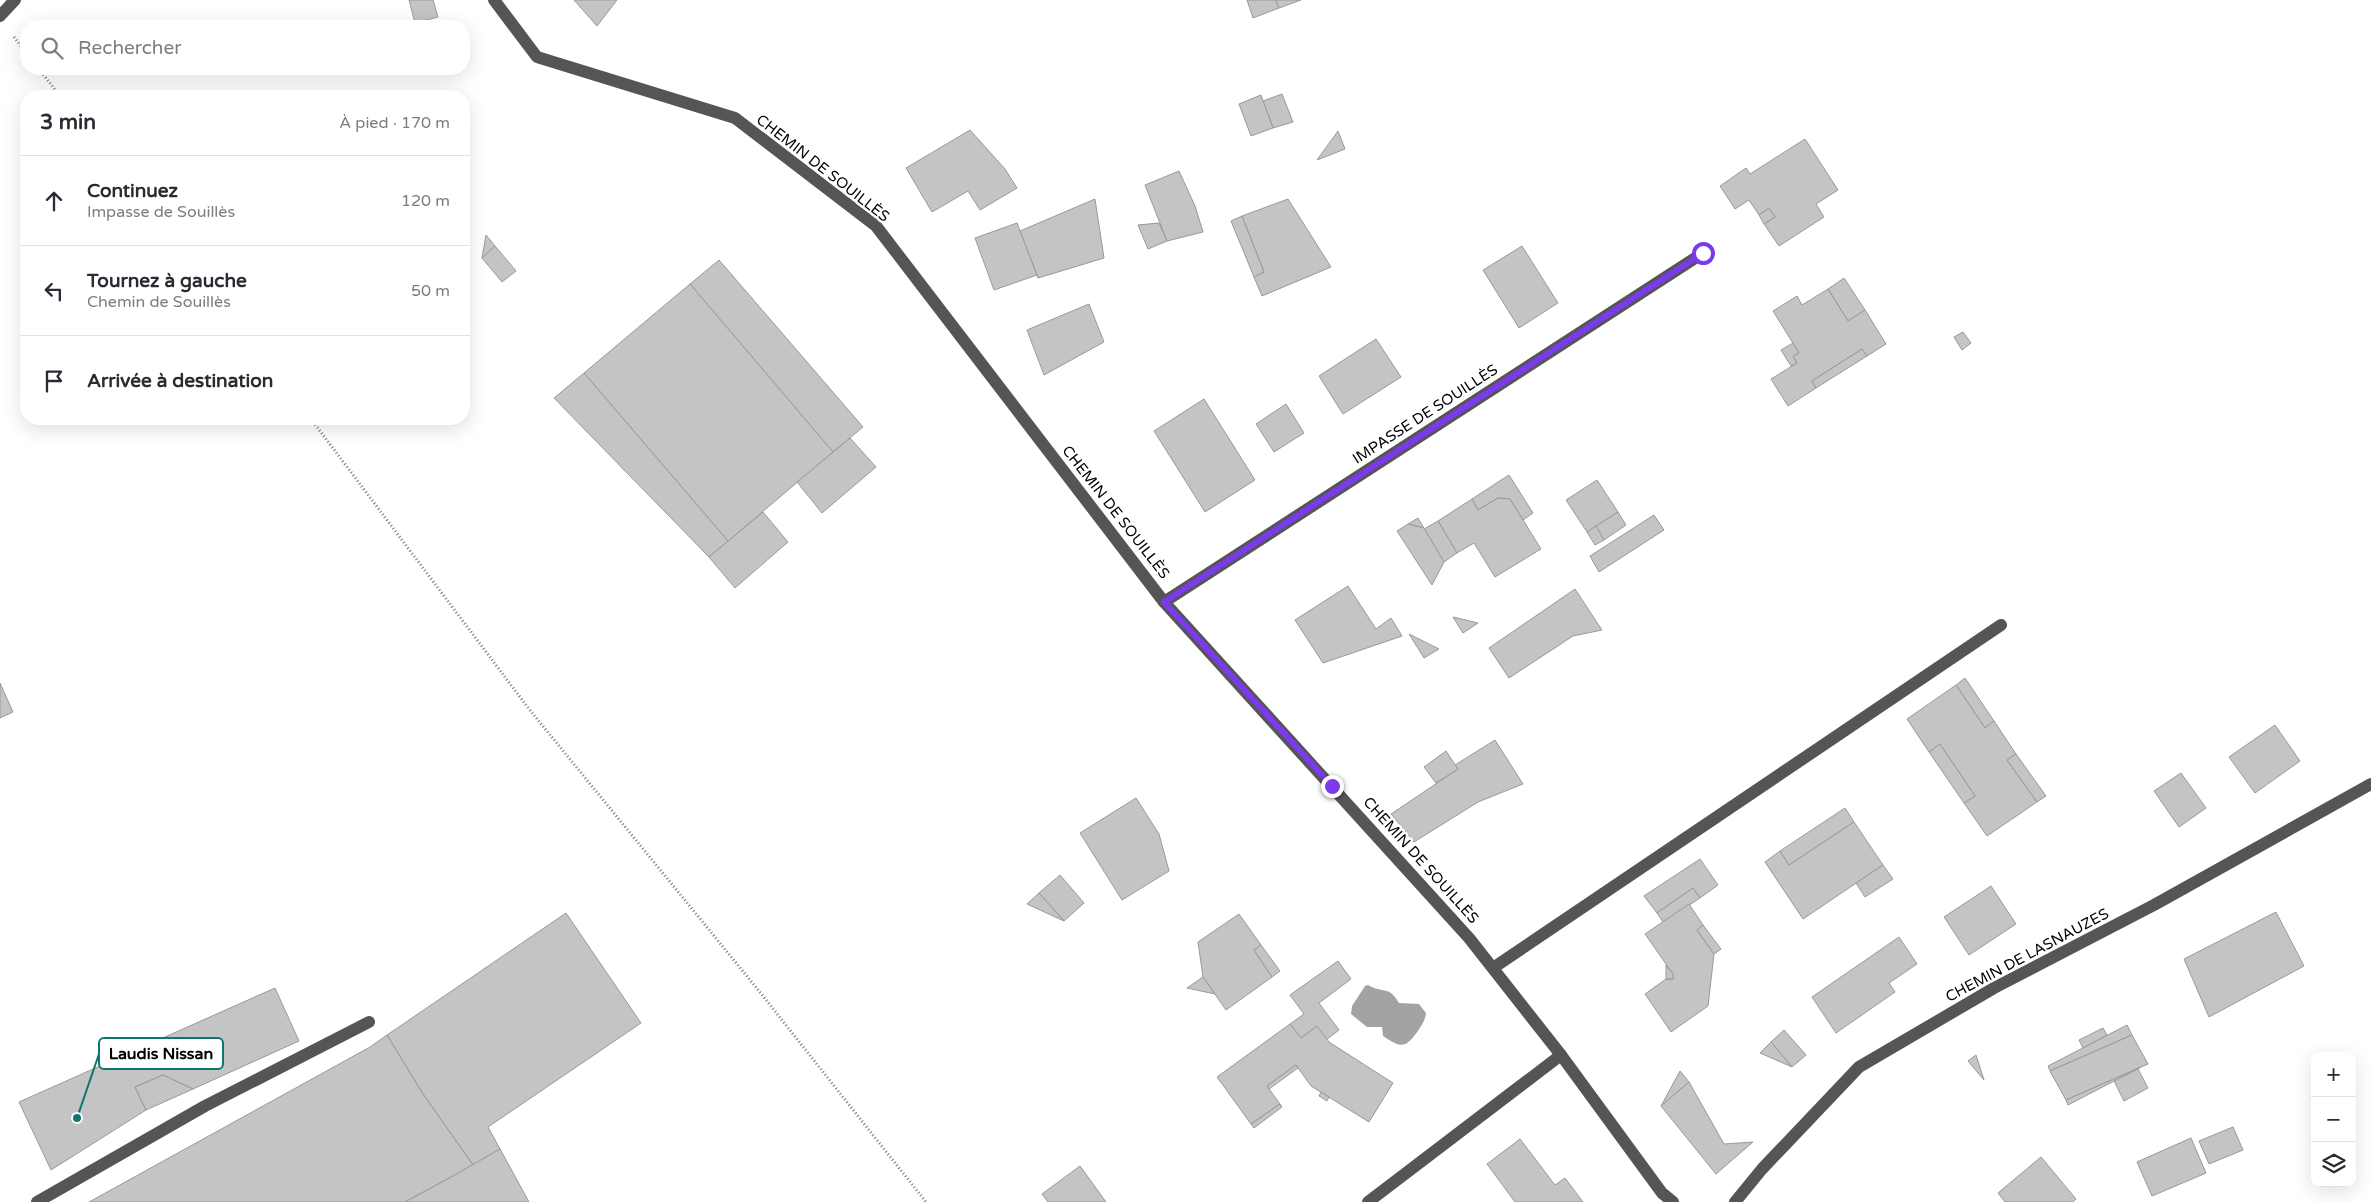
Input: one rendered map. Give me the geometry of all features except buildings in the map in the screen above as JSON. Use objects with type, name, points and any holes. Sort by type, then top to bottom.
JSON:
[{"type":"street","points":[[0,16],[15,0]]},
{"type":"street","name":"CHEMIN DE SOUILLÈS","points":[[494,0],[537,57],[735,118],[876,226],[1164,602],[1456,924],[1561,1055],[1662,1193],[1673,1202]]},
{"type":"street","name":"IMPASSE DE SOUILLÈS","points":[[1164,602],[1703,253]]},
{"type":"street","points":[[1493,968],[2001,626]]},
{"type":"street","name":"CHEMIN DE LASNAUZES","points":[[1735,1202],[1762,1169],[1859,1067],[1994,988],[2154,905],[2371,784]]},
{"type":"street","points":[[37,1202],[206,1106],[369,1022]]},
{"type":"street","points":[[1368,1202],[1561,1055]]},
{"type":"path","points":[[44,75],[55,90]]},
{"type":"path","points":[[316,425],[529,709],[759,991],[926,1202]]},
{"type":"shaded area","points":[[1368,985],[1389,992],[1399,1003],[1419,1004],[1426,1013],[1418,1031],[1406,1044],[1394,1043],[1383,1036],[1382,1027],[1367,1027],[1351,1014],[1352,1006],[1365,986]]},
{"type":"place","name":"Laudis Nissan","points":[[77,1118]]},
{"type":"route","points":[[1332,786],[1164,602],[1703,253]]}]
